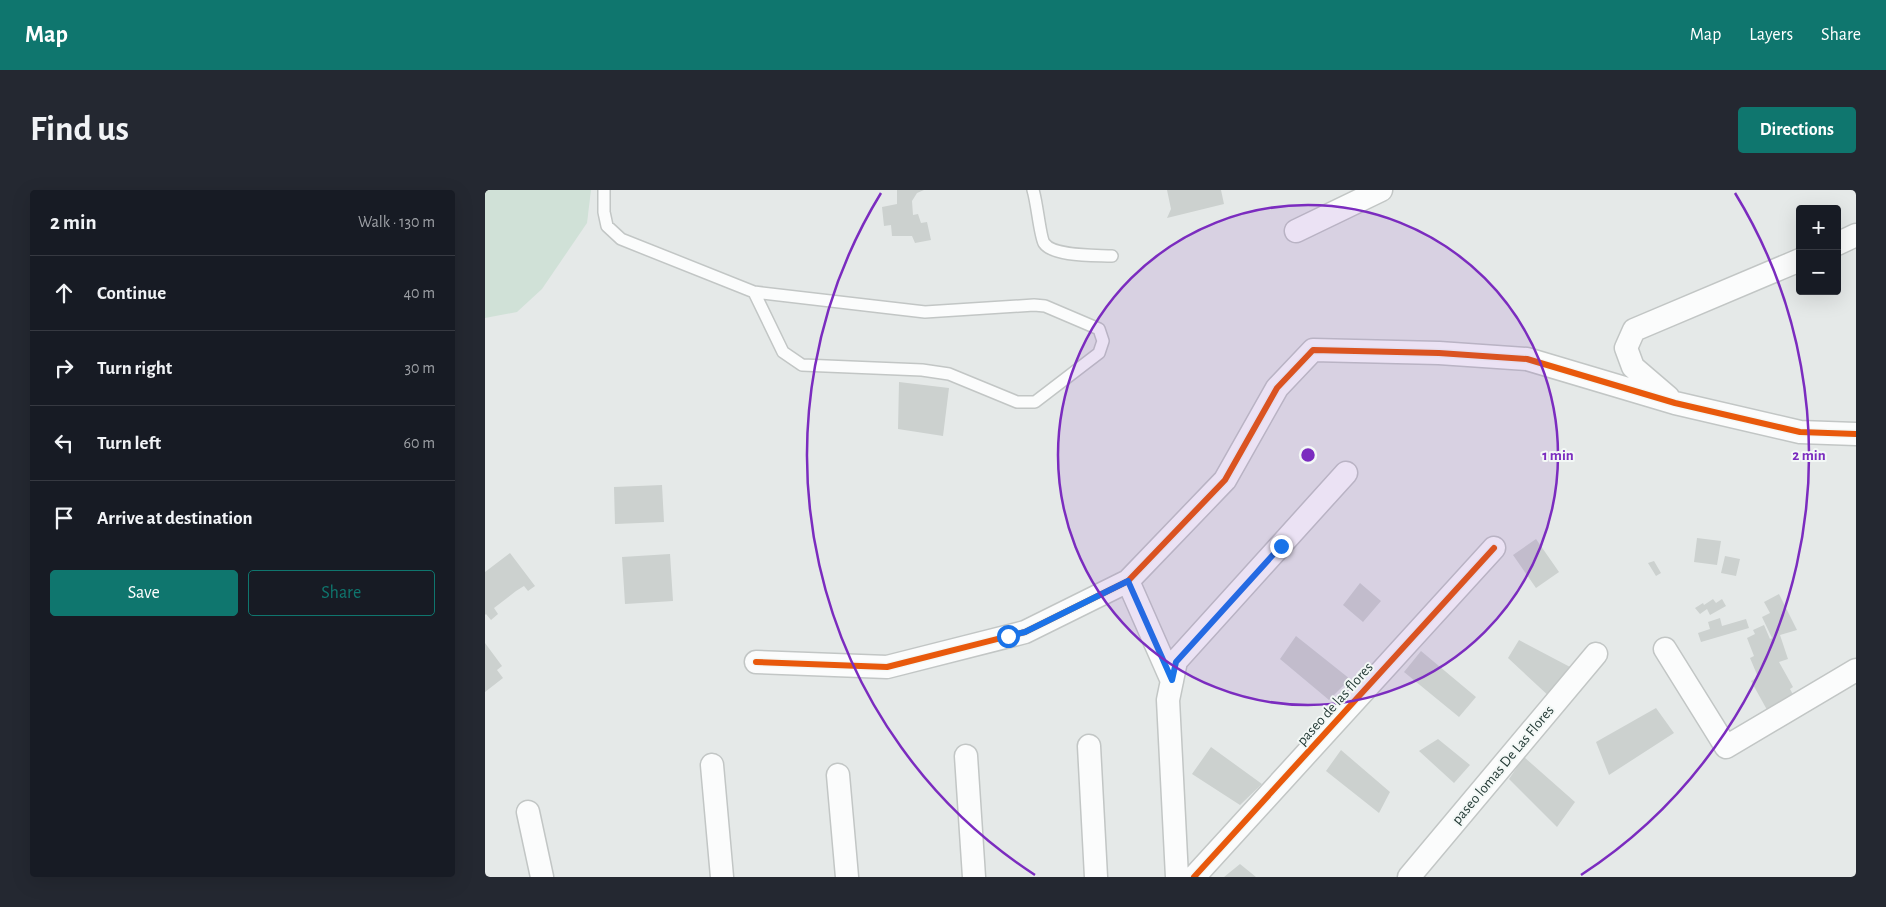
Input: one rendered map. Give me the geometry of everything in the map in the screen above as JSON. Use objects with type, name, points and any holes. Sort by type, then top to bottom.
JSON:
[{"type":"street","points":[[1295,232],[1381,190]]},
{"type":"street","points":[[1841,242],[1856,235]]},
{"type":"street","points":[[1675,403],[1633,367],[1626,348],[1634,330],[1796,262]]},
{"type":"street","points":[[756,662],[887,667],[1025,632],[1128,581],[1225,480],[1277,388],[1313,350],[1439,353],[1527,359],[1675,403],[1800,432],[1856,434]]},
{"type":"street","points":[[1177,877],[1168,700],[1176,662],[1346,473]]},
{"type":"street","name":"paseo de las flores","points":[[1194,877],[1494,548]]},
{"type":"street","points":[[1128,581],[1172,680]]},
{"type":"street","points":[[1665,649],[1726,747],[1856,670]]},
{"type":"street","name":"paseo lomas De Las Flores","points":[[1409,877],[1596,654]]},
{"type":"street","points":[[1089,746],[1096,877]]},
{"type":"street","points":[[966,756],[974,877]]},
{"type":"street","points":[[712,765],[722,877]]},
{"type":"street","points":[[838,775],[847,877]]},
{"type":"street","points":[[528,812],[542,877]]},
{"type":"lane","points":[[604,190],[604,212],[607,226],[621,239],[754,292],[925,312],[1034,305],[1045,306],[1099,329],[1103,342],[1099,353],[1035,402],[1017,402],[949,374],[922,370],[801,365],[783,352],[754,292]]},
{"type":"lane","points":[[1033,190],[1043,242],[1049,248],[1058,252],[1112,256]]},
{"type":"green space","points":[[485,190],[591,190],[587,223],[542,289],[517,312],[485,318]]},
{"type":"building","points":[[897,190],[924,190],[917,193],[912,201],[913,215],[918,214],[921,223],[927,222],[931,240],[915,243],[912,236],[892,236],[891,225],[884,226],[882,207],[897,204]]},
{"type":"building","points":[[1167,190],[1221,190],[1224,204],[1167,218],[1171,209]]},
{"type":"building","points":[[899,382],[949,388],[943,436],[898,429]]},
{"type":"building","points":[[662,485],[664,522],[615,524],[614,487]]},
{"type":"building","points":[[1697,538],[1721,541],[1717,565],[1694,562]]},
{"type":"building","points":[[1536,539],[1559,572],[1536,588],[1513,555]]},
{"type":"building","points":[[510,553],[535,586],[528,591],[524,586],[494,608],[498,614],[491,620],[485,615],[485,572]]},
{"type":"building","points":[[670,554],[673,601],[625,604],[622,557]]},
{"type":"building","points":[[1725,556],[1740,559],[1736,576],[1721,573]]},
{"type":"building","points":[[1654,561],[1661,573],[1656,576],[1648,563]]},
{"type":"building","points":[[1360,583],[1381,601],[1363,622],[1343,605]]},
{"type":"building","points":[[1779,594],[1797,630],[1780,635],[1788,659],[1779,662],[1793,687],[1790,689],[1797,702],[1771,717],[1751,681],[1758,677],[1750,658],[1754,656],[1747,638],[1755,634],[1753,630],[1764,625],[1770,639],[1772,638],[1762,617],[1770,613],[1764,602]]},
{"type":"building","points":[[1713,599],[1716,603],[1722,599],[1726,606],[1710,615],[1707,609],[1700,614],[1695,608],[1703,603],[1704,605]]},
{"type":"building","points":[[1720,618],[1722,626],[1746,619],[1749,628],[1701,642],[1698,633],[1710,629],[1708,622]]},
{"type":"building","points":[[1296,636],[1350,679],[1329,700],[1280,659]]},
{"type":"building","points":[[1519,640],[1572,668],[1551,698],[1508,658]]},
{"type":"building","points":[[485,643],[502,666],[497,670],[503,678],[485,692]]},
{"type":"building","points":[[1421,651],[1476,697],[1459,717],[1404,672]]},
{"type":"building","points":[[1656,708],[1674,733],[1609,775],[1596,742]]},
{"type":"building","points":[[1438,739],[1470,765],[1454,783],[1419,751]]},
{"type":"building","points":[[1211,747],[1262,784],[1240,805],[1192,774]]},
{"type":"building","points":[[1341,750],[1390,792],[1379,813],[1326,771]]},
{"type":"building","points":[[1524,757],[1575,802],[1557,827],[1509,779]]},
{"type":"building","points":[[1240,864],[1256,877],[1224,877]]},
{"type":"cycle path","points":[[756,662],[887,667],[1025,632],[1128,581],[1225,480],[1277,388],[1313,350],[1439,353],[1527,359],[1675,403],[1800,432],[1856,434]]},
{"type":"cycle path","points":[[1194,877],[1494,548]]},
{"type":"route","points":[[1008,636],[1025,632],[1128,581],[1172,680],[1176,662],[1281,546]]}]
